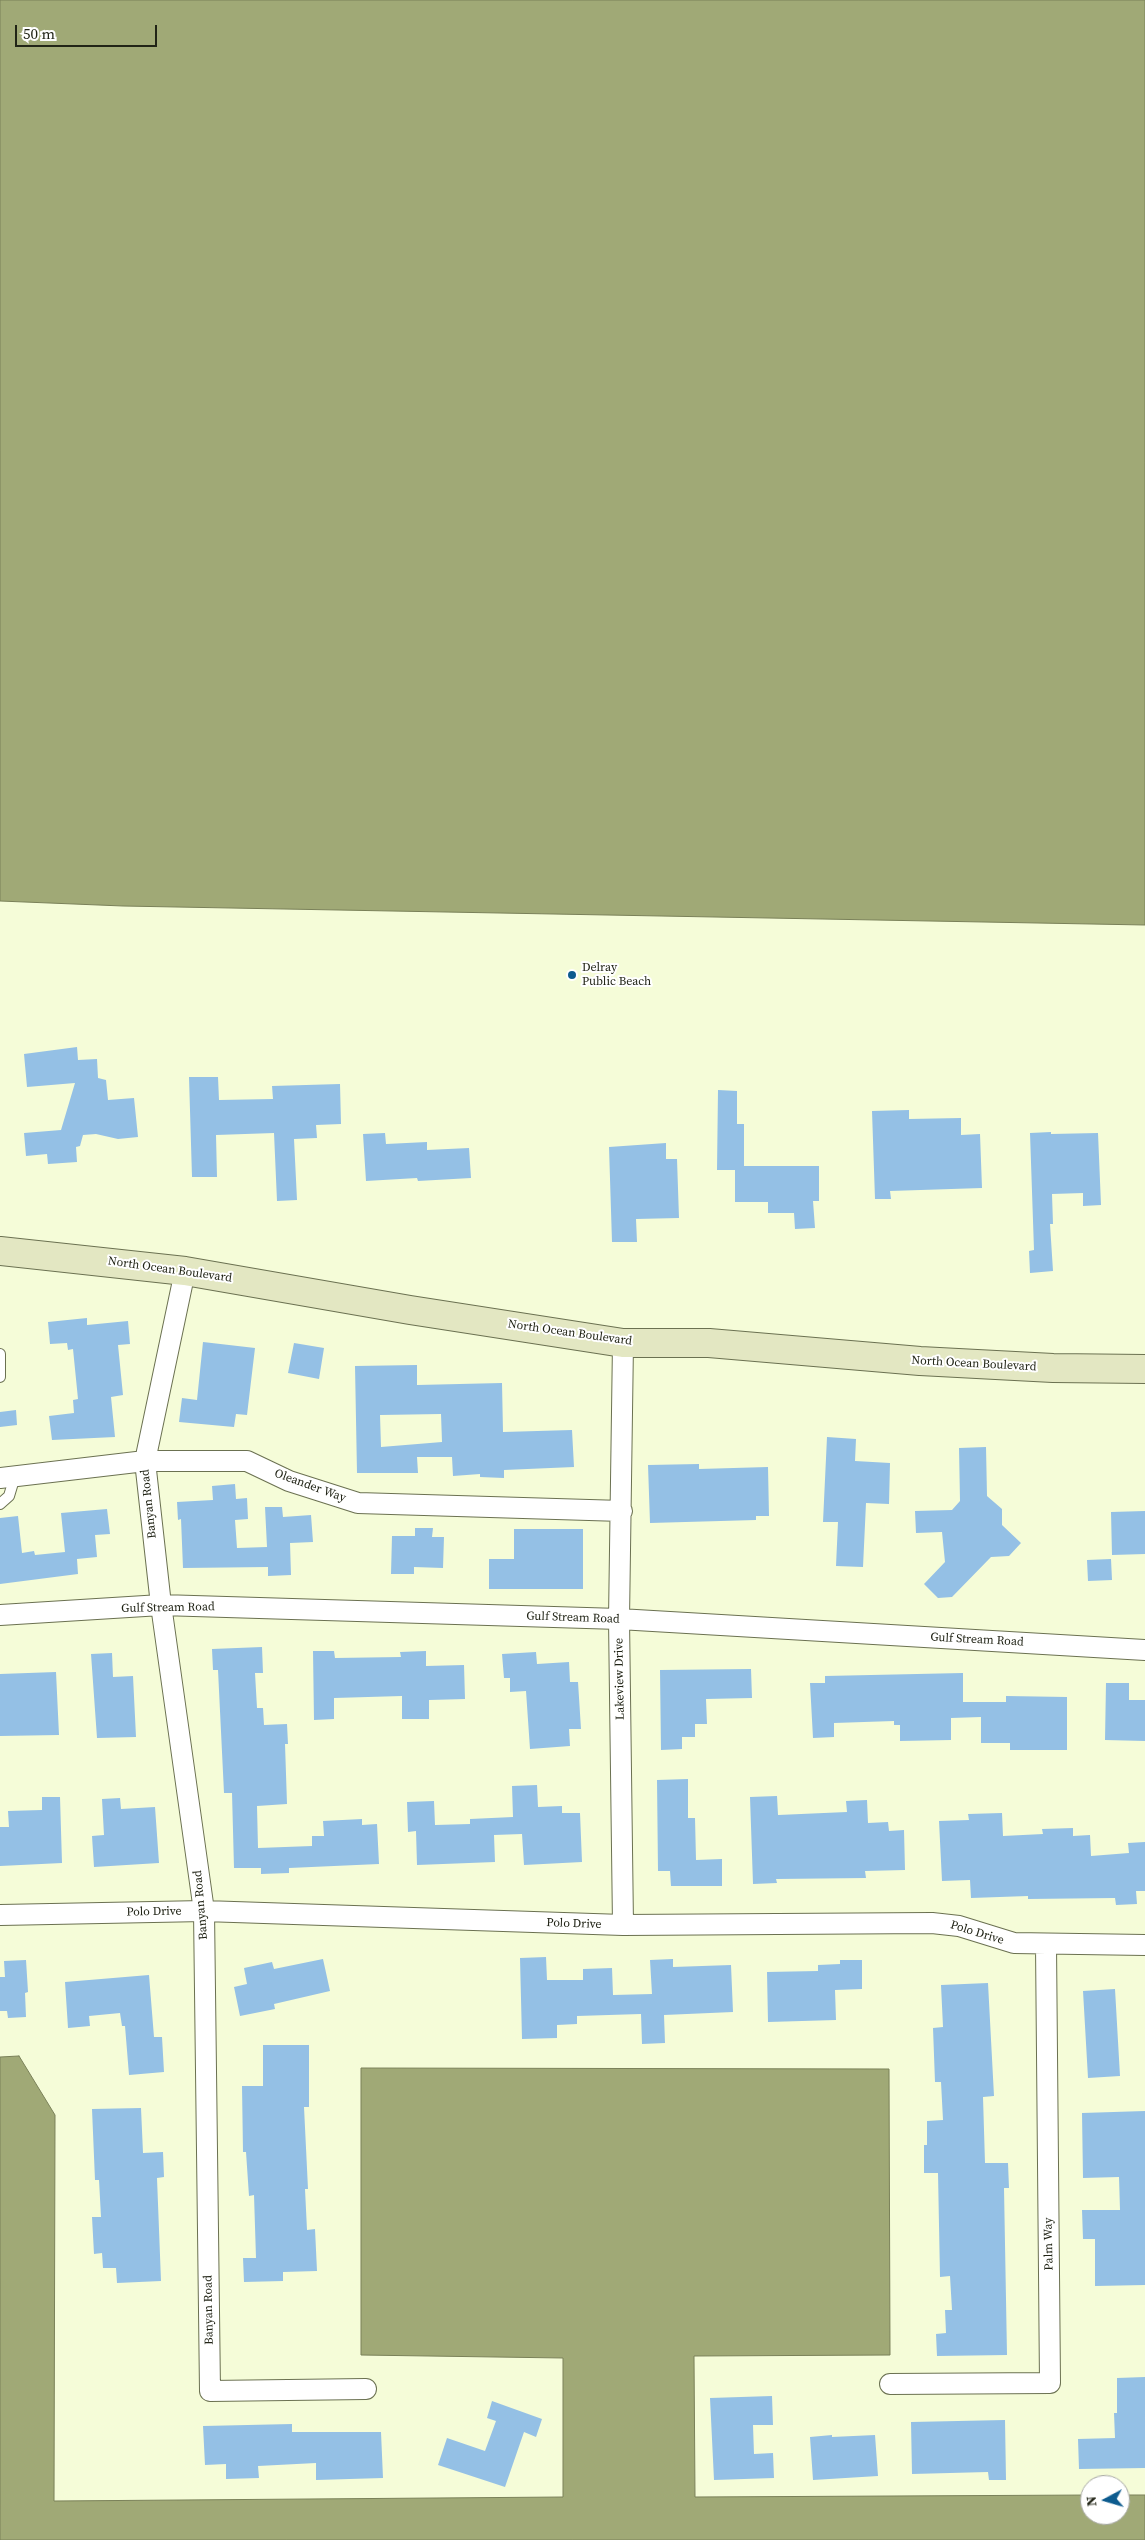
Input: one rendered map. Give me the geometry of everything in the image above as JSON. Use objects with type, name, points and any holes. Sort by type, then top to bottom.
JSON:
[{"type":"main road","name":"North Ocean Boulevard","points":[[0,1251],[185,1271],[410,1310],[623,1342],[709,1343],[929,1362],[1054,1368],[1145,1369]]},
{"type":"street","name":"Banyan Road","points":[[185,1271],[145,1461],[160,1605],[204,1911],[210,2391],[366,2389]]},
{"type":"street","name":"Lakeview Drive","points":[[623,1342],[619,1619],[623,1925]]},
{"type":"street","name":"Oleander Way","points":[[7,1477],[145,1461],[247,1461],[289,1481],[358,1503],[622,1511]]},
{"type":"street","name":"Gulf Stream Road","points":[[0,1615],[160,1605],[619,1619],[1145,1650]]},
{"type":"street","name":"Polo Drive","points":[[0,1915],[204,1911],[623,1925],[932,1922],[959,1926],[1014,1943],[1046,1945],[1145,1945]]},
{"type":"street","name":"Palm Way","points":[[890,2384],[1050,2383],[1046,1945]]},
{"type":"lane","points":[[0,1354],[0,1377]]},
{"type":"lane","points":[[0,1504],[9,1496],[7,1477]]},
{"type":"shaded area","points":[[0,0],[1145,0],[1145,925],[123,906],[0,901]]},
{"type":"shaded area","points":[[19,2056],[55,2115],[54,2501],[563,2497],[563,2358],[361,2355],[361,2068],[889,2069],[890,2355],[694,2356],[695,2497],[1080,2495],[1080,2525],[1130,2525],[1130,2495],[1145,2495],[1145,2540],[0,2540],[0,2057]]},
{"type":"building","points":[[77,1047],[78,1060],[97,1059],[98,1078],[106,1080],[108,1100],[134,1098],[138,1137],[118,1139],[96,1134],[83,1135],[80,1146],[76,1147],[77,1162],[48,1164],[47,1154],[26,1156],[24,1133],[61,1130],[75,1083],[27,1087],[24,1054]]},
{"type":"building","points":[[189,1077],[218,1077],[219,1100],[273,1099],[272,1086],[340,1084],[341,1124],[316,1125],[317,1138],[294,1139],[297,1200],[277,1201],[274,1133],[216,1135],[217,1177],[192,1177]]},
{"type":"building","points":[[718,1090],[737,1091],[737,1124],[744,1124],[744,1166],[819,1166],[819,1201],[813,1201],[815,1228],[795,1229],[794,1213],[768,1213],[768,1202],[735,1202],[735,1170],[717,1170]]},
{"type":"building","points":[[909,1110],[909,1119],[961,1118],[961,1135],[980,1134],[982,1188],[890,1191],[891,1199],[875,1199],[872,1111]]},
{"type":"building","points":[[1051,1132],[1051,1134],[1098,1133],[1101,1205],[1083,1206],[1083,1193],[1052,1194],[1053,1224],[1050,1224],[1053,1271],[1030,1273],[1029,1251],[1034,1250],[1030,1133]]},
{"type":"building","points":[[385,1133],[386,1144],[427,1142],[427,1150],[469,1148],[471,1178],[418,1181],[417,1178],[366,1181],[363,1134]]},
{"type":"building","points":[[666,1143],[666,1159],[677,1159],[679,1218],[636,1219],[637,1242],[612,1242],[609,1147]]},
{"type":"building","points":[[87,1318],[87,1325],[128,1321],[130,1344],[118,1345],[123,1395],[111,1397],[115,1437],[52,1440],[49,1416],[74,1413],[73,1400],[78,1399],[73,1349],[68,1350],[67,1343],[50,1344],[48,1322]]},
{"type":"building","points":[[203,1342],[255,1348],[247,1415],[236,1414],[234,1427],[179,1422],[182,1398],[197,1400]]},
{"type":"building","points":[[294,1343],[324,1348],[319,1379],[288,1373]]},
{"type":"building","points":[[417,1365],[417,1385],[502,1383],[503,1432],[572,1430],[574,1467],[504,1470],[504,1478],[480,1477],[480,1474],[453,1476],[452,1457],[417,1457],[418,1473],[357,1473],[355,1366]],"holes":[[[441,1414],[442,1442],[381,1447],[380,1415]]]},
{"type":"building","points":[[16,1410],[17,1425],[0,1427],[0,1412]]},
{"type":"building","points":[[827,1437],[856,1439],[855,1461],[890,1463],[889,1504],[866,1503],[863,1567],[836,1566],[838,1522],[823,1522]]},
{"type":"building","points":[[986,1447],[987,1496],[1002,1509],[1002,1525],[1021,1543],[1009,1556],[991,1557],[952,1597],[938,1598],[924,1584],[945,1562],[942,1532],[916,1533],[915,1511],[952,1510],[960,1501],[959,1448]]},
{"type":"building","points":[[699,1464],[699,1469],[768,1467],[769,1516],[756,1516],[756,1520],[650,1523],[648,1465]]},
{"type":"building","points":[[235,1484],[236,1499],[247,1498],[248,1519],[235,1520],[237,1548],[267,1547],[265,1507],[282,1507],[283,1517],[311,1515],[313,1542],[290,1543],[291,1575],[268,1576],[268,1567],[183,1568],[181,1519],[178,1520],[177,1502],[213,1500],[212,1486]]},
{"type":"building","points":[[107,1509],[110,1534],[95,1535],[97,1557],[77,1559],[78,1574],[0,1584],[0,1518],[18,1516],[22,1553],[34,1551],[35,1555],[65,1552],[61,1513]]},
{"type":"building","points":[[1145,1511],[1145,1554],[1112,1555],[1111,1512]]},
{"type":"building","points":[[415,1528],[433,1528],[432,1537],[444,1537],[443,1568],[414,1567],[414,1574],[391,1574],[392,1536],[415,1536]]},
{"type":"building","points":[[514,1529],[583,1529],[583,1589],[489,1589],[489,1559],[514,1559]]},
{"type":"building","points":[[1111,1559],[1112,1580],[1088,1581],[1087,1560]]},
{"type":"building","points":[[262,1647],[263,1673],[255,1673],[257,1708],[263,1708],[264,1725],[287,1724],[288,1744],[285,1744],[287,1804],[257,1806],[258,1848],[312,1846],[312,1836],[324,1836],[323,1821],[362,1819],[362,1825],[377,1824],[379,1864],[289,1868],[289,1873],[261,1874],[261,1868],[234,1868],[232,1793],[224,1793],[218,1670],[213,1670],[212,1649]]},
{"type":"building","points":[[313,1651],[334,1651],[335,1658],[401,1657],[400,1652],[426,1651],[426,1666],[464,1665],[465,1699],[429,1700],[429,1719],[402,1719],[402,1696],[334,1698],[334,1719],[314,1720]]},
{"type":"building","points":[[536,1652],[537,1664],[569,1662],[570,1682],[578,1682],[581,1729],[569,1729],[570,1746],[530,1749],[526,1691],[510,1692],[510,1678],[504,1678],[502,1654]]},
{"type":"building","points":[[112,1653],[113,1677],[133,1676],[136,1737],[97,1738],[91,1654]]},
{"type":"building","points":[[751,1669],[752,1698],[706,1699],[707,1724],[695,1724],[695,1737],[682,1737],[682,1749],[661,1750],[660,1670]]},
{"type":"building","points":[[56,1672],[59,1735],[0,1736],[0,1674]]},
{"type":"building","points":[[963,1673],[963,1702],[1006,1702],[1006,1696],[1067,1697],[1067,1750],[1010,1750],[1010,1743],[981,1743],[981,1717],[951,1718],[951,1740],[900,1741],[900,1725],[894,1725],[894,1721],[834,1723],[834,1737],[813,1738],[810,1683],[825,1683],[825,1676]]},
{"type":"building","points":[[1106,1683],[1129,1683],[1129,1700],[1145,1700],[1145,1741],[1105,1740]]},
{"type":"building","points":[[688,1779],[688,1818],[695,1818],[696,1860],[722,1859],[722,1886],[671,1886],[670,1871],[658,1871],[657,1780]]},
{"type":"building","points":[[537,1785],[538,1807],[562,1806],[562,1813],[580,1813],[582,1862],[524,1865],[522,1834],[494,1835],[495,1862],[417,1865],[416,1831],[408,1832],[407,1802],[434,1801],[435,1825],[470,1824],[470,1819],[513,1817],[512,1786]]},
{"type":"building","points":[[777,1796],[778,1815],[847,1812],[846,1801],[867,1800],[868,1823],[888,1822],[889,1831],[904,1830],[905,1870],[865,1871],[866,1878],[776,1879],[777,1883],[753,1884],[750,1797]]},
{"type":"building","points":[[42,1797],[60,1797],[62,1863],[0,1866],[0,1827],[9,1827],[8,1811],[42,1810]]},
{"type":"building","points":[[120,1798],[121,1809],[155,1807],[159,1863],[94,1867],[92,1836],[104,1835],[102,1799]]},
{"type":"building","points":[[1002,1813],[1003,1836],[1043,1834],[1042,1829],[1073,1828],[1073,1836],[1090,1835],[1091,1856],[1129,1853],[1128,1843],[1145,1842],[1145,1891],[1136,1891],[1137,1904],[1116,1905],[1115,1898],[1028,1899],[1028,1896],[971,1898],[970,1880],[942,1881],[939,1821],[969,1820],[968,1814]]},
{"type":"building","points":[[546,1957],[547,1980],[583,1980],[583,1969],[612,1968],[613,1995],[652,1994],[650,1960],[673,1959],[673,1967],[731,1965],[733,2012],[664,2015],[665,2043],[642,2044],[641,2014],[577,2016],[577,2024],[557,2025],[557,2038],[522,2039],[520,1958]]},
{"type":"building","points":[[323,1959],[330,1991],[274,2004],[275,2009],[240,2016],[234,1987],[247,1984],[244,1968],[272,1962],[274,1969]]},
{"type":"building","points":[[26,1960],[28,1992],[25,1993],[26,2017],[8,2018],[7,2011],[0,2011],[0,1977],[5,1977],[4,1961]]},
{"type":"building","points":[[840,1960],[862,1960],[862,1989],[835,1990],[836,2020],[768,2022],[767,1972],[818,1971],[818,1965],[840,1964]]},
{"type":"building","points":[[149,1975],[154,2037],[162,2037],[164,2072],[129,2075],[125,2026],[122,2026],[120,2013],[89,2016],[90,2026],[68,2028],[65,1982]]},
{"type":"building","points":[[988,1983],[994,2096],[983,2097],[985,2163],[1008,2163],[1009,2188],[1004,2188],[1007,2355],[937,2356],[936,2334],[946,2333],[945,2310],[952,2310],[950,2276],[940,2277],[938,2173],[924,2173],[924,2145],[927,2145],[927,2121],[943,2120],[941,2082],[935,2082],[933,2028],[943,2027],[941,1985]]},
{"type":"building","points":[[1115,1989],[1120,2076],[1088,2078],[1083,1991]]},
{"type":"building","points":[[263,2045],[309,2045],[309,2107],[304,2107],[308,2189],[305,2189],[307,2230],[315,2229],[317,2271],[283,2272],[283,2281],[244,2282],[243,2258],[256,2258],[254,2195],[249,2196],[246,2152],[243,2152],[242,2086],[263,2086]]},
{"type":"building","points":[[141,2108],[143,2153],[163,2152],[164,2177],[157,2178],[161,2281],[117,2283],[116,2268],[103,2268],[102,2253],[94,2254],[92,2217],[101,2217],[99,2180],[95,2180],[92,2109]]},
{"type":"building","points":[[1145,2111],[1145,2285],[1095,2286],[1095,2239],[1083,2239],[1082,2210],[1120,2210],[1119,2177],[1083,2178],[1082,2113]]},
{"type":"building","points":[[1145,2377],[1145,2468],[1079,2469],[1078,2439],[1115,2438],[1114,2413],[1117,2413],[1117,2378]]},
{"type":"building","points":[[772,2396],[773,2425],[753,2425],[754,2454],[773,2453],[774,2478],[714,2480],[710,2398]]},
{"type":"building","points":[[492,2401],[542,2419],[536,2437],[524,2432],[505,2487],[438,2465],[447,2438],[485,2451],[496,2421],[487,2418]]},
{"type":"building","points":[[1005,2420],[1006,2480],[989,2480],[988,2472],[912,2474],[911,2422]]},
{"type":"building","points":[[292,2424],[292,2432],[381,2432],[383,2478],[316,2480],[316,2463],[258,2466],[259,2478],[226,2479],[226,2464],[205,2465],[203,2426]]},
{"type":"building","points":[[832,2435],[832,2437],[875,2435],[878,2476],[813,2480],[810,2437]]},
{"type":"place","name":"Delray Public Beach","points":[[572,975]]}]
